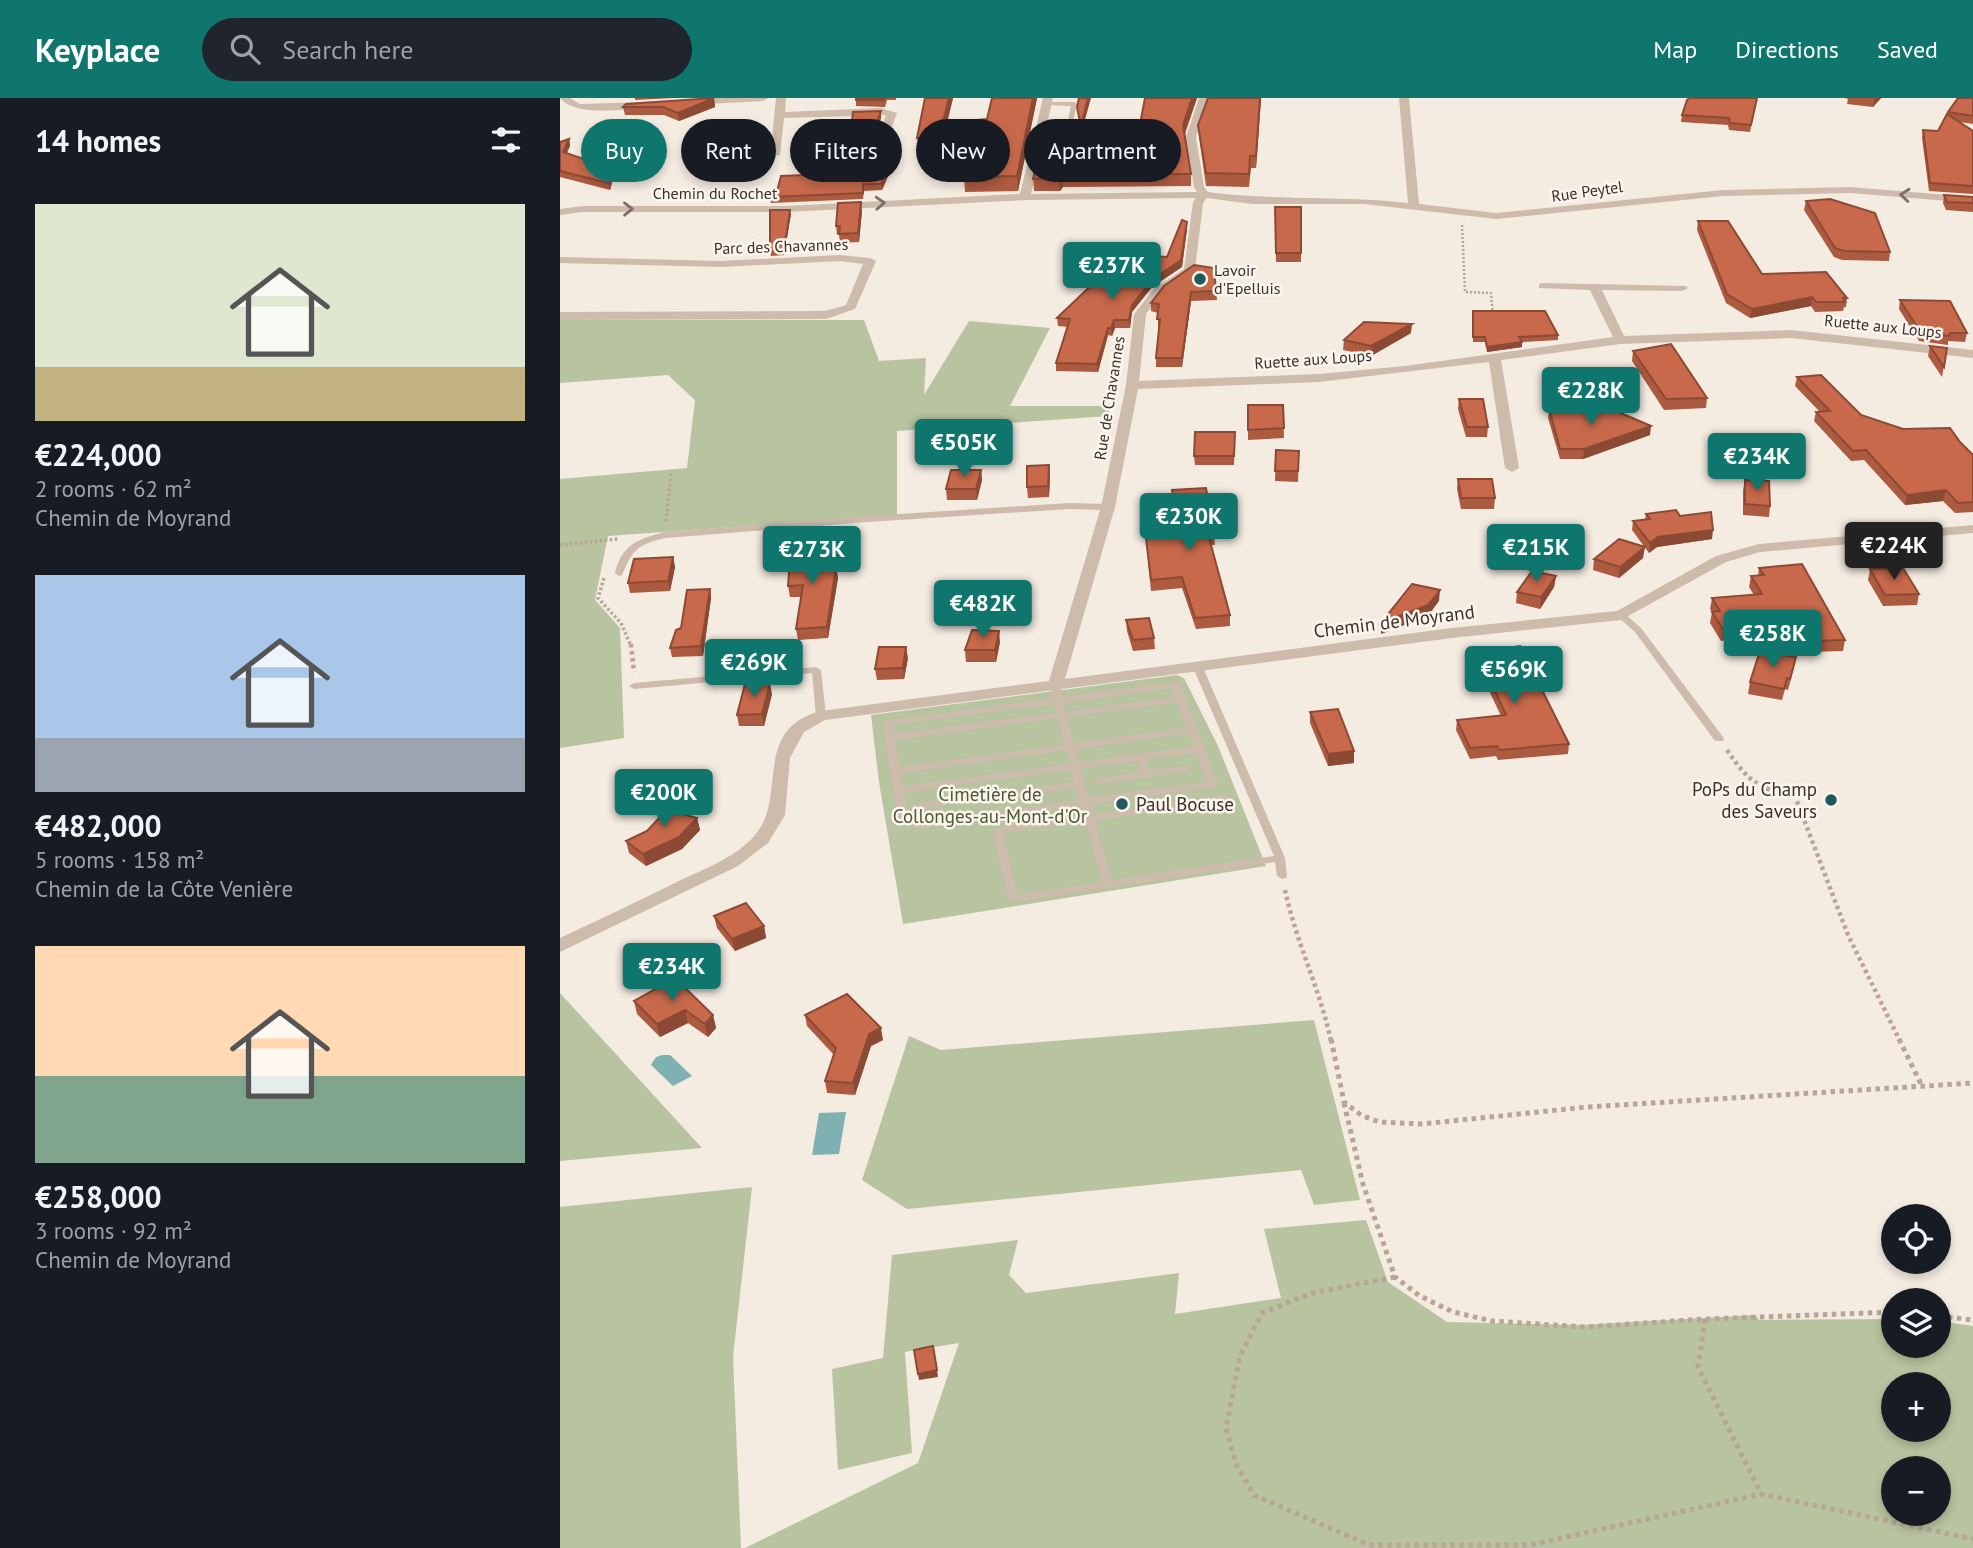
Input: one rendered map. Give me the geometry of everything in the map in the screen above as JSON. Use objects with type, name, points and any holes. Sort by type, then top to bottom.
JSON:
[{"type":"street","points":[[564,98],[572,105],[580,107],[655,104]]},
{"type":"street","points":[[682,103],[762,98]]},
{"type":"street","points":[[776,153],[781,98]]},
{"type":"street","points":[[1204,98],[1191,137],[1199,187],[1205,195]]},
{"type":"street","points":[[1404,98],[1414,206]]},
{"type":"street","points":[[1028,197],[1024,192],[1040,154],[1048,101]]},
{"type":"street","points":[[781,114],[880,111],[892,113],[890,119]]},
{"type":"street","name":"Rue Peytel","points":[[1205,195],[1252,201],[1364,201],[1496,216],[1702,195],[1822,190],[1973,200]]},
{"type":"street","name":"Chemin du Rochet","points":[[560,212],[596,209],[786,209],[1028,197],[1205,195]]},
{"type":"street","name":"Rue de Chavannes","points":[[1056,692],[1108,507],[1132,386],[1140,314],[1158,291],[1189,270],[1198,202],[1205,195]]},
{"type":"street","name":"Parc des Chavannes","points":[[560,260],[721,264],[840,258],[870,261],[851,307],[826,315],[560,316]]},
{"type":"street","points":[[1543,286],[1682,288]]},
{"type":"street","points":[[1594,286],[1620,340]]},
{"type":"street","name":"Ruette aux Loups","points":[[1132,386],[1319,378],[1495,359],[1620,340],[1791,334],[1973,354]]},
{"type":"street","points":[[1495,359],[1512,468]]},
{"type":"street","name":"Chemin de Moyrand","points":[[821,716],[1006,693],[1056,692],[1197,665],[1452,632],[1621,615],[1721,559],[1759,548],[1973,529]]},
{"type":"street","points":[[560,946],[732,862],[762,839],[776,815],[782,758],[797,729],[821,716]]},
{"type":"lane","points":[[1048,101],[1074,104],[1071,119]]},
{"type":"lane","points":[[619,573],[625,554],[633,546],[665,535],[1069,506],[1108,507]]},
{"type":"lane","points":[[1621,615],[1638,630],[1719,739]]},
{"type":"lane","points":[[1197,665],[1280,858],[1282,876]]},
{"type":"lane","points":[[634,687],[816,670],[821,716]]},
{"type":"lane","points":[[1175,685],[1213,784],[927,825],[918,826],[917,821],[904,823],[887,723],[1056,692],[1175,685]]},
{"type":"lane","points":[[1056,692],[1108,885]]},
{"type":"lane","points":[[889,738],[1181,699]]},
{"type":"lane","points":[[895,771],[1192,730]]},
{"type":"lane","points":[[898,790],[1200,749]]},
{"type":"lane","points":[[1140,756],[1146,774]]},
{"type":"lane","points":[[1098,780],[1185,768]]},
{"type":"lane","points":[[927,825],[923,805],[1080,784]]},
{"type":"lane","points":[[1227,797],[997,831],[1014,899],[1280,858]]},
{"type":"path","points":[[1462,214],[1465,292],[1491,293],[1493,320]]},
{"type":"path","points":[[665,535],[671,472]]},
{"type":"path","points":[[560,545],[627,538]]},
{"type":"path","points":[[611,551],[614,540]]},
{"type":"path","points":[[605,574],[598,597],[627,628],[633,653],[634,687]]},
{"type":"path","points":[[1719,739],[1747,781],[1771,792],[1795,796],[1848,935],[1922,1086]]},
{"type":"path","points":[[1282,876],[1290,912],[1325,1012],[1363,1184],[1395,1277],[1420,1296],[1453,1312],[1492,1321],[1585,1327],[1705,1319],[1881,1312]]},
{"type":"path","points":[[1344,1102],[1361,1115],[1379,1122],[1422,1124],[1587,1107],[1973,1083]]},
{"type":"path","points":[[1395,1277],[1312,1293],[1262,1313],[1240,1356],[1226,1428],[1236,1464],[1254,1495],[1369,1545],[1531,1545],[1761,1494],[1973,1539]]},
{"type":"path","points":[[1951,1318],[1973,1320]]},
{"type":"path","points":[[1705,1319],[1698,1367],[1761,1494]]},
{"type":"green space","points":[[560,320],[864,320],[879,361],[926,358],[924,395],[969,321],[1050,328],[1010,406],[1111,406],[1108,416],[897,431],[897,515],[608,536],[595,600],[620,628],[624,738],[560,748],[560,479],[687,468],[695,400],[668,375],[560,383]]},
{"type":"green space","name":"Cimetière de Collonges-au-Mont-d'Or","points":[[1177,675],[1184,678],[1218,746],[1266,866],[903,924],[879,782],[871,715]]},
{"type":"green space","points":[[560,993],[702,1148],[560,1161]]},
{"type":"green space","points":[[1314,1020],[1360,1200],[1314,1205],[1301,1170],[907,1209],[862,1180],[909,1036],[941,1050]]},
{"type":"green space","points":[[752,1187],[733,1357],[741,1548],[560,1548],[560,1207]]},
{"type":"green space","points":[[1366,1220],[1388,1282],[1447,1322],[1581,1325],[1756,1315],[1759,1320],[1881,1319],[1881,1358],[1951,1358],[1951,1323],[1973,1326],[1973,1548],[745,1548],[918,1463],[959,1343],[905,1352],[912,1453],[838,1470],[832,1369],[883,1358],[892,1255],[1018,1240],[1009,1275],[1026,1293],[1179,1273],[1175,1314],[1281,1298],[1264,1229]]},
{"type":"water","points":[[670,1055],[692,1076],[673,1086],[651,1065],[656,1057]]},
{"type":"water","points":[[846,1112],[839,1154],[812,1155],[819,1113]]},
{"type":"building","points":[[714,98],[678,113],[663,107],[623,107],[626,104]]},
{"type":"building","points":[[856,98],[885,98],[856,100]]},
{"type":"building","points":[[925,98],[949,98],[944,119],[921,119]]},
{"type":"building","points":[[992,98],[1033,98],[1029,119],[1024,119],[1024,142],[1017,176],[1010,176],[1010,119],[987,119]]},
{"type":"building","points":[[1079,98],[1088,98],[1083,119],[1079,119],[1077,107]]},
{"type":"building","points":[[1145,98],[1192,98],[1183,125],[1191,174],[1181,174],[1181,119],[1141,119]]},
{"type":"building","points":[[1208,98],[1260,98],[1256,156],[1250,156],[1249,174],[1206,173],[1198,125]]},
{"type":"building","points":[[1689,98],[1757,98],[1751,125],[1730,123],[1729,118],[1682,115]]},
{"type":"building","points":[[1958,98],[1973,98],[1973,116],[1948,112]]},
{"type":"building","points":[[881,111],[878,119],[852,119],[853,112]]},
{"type":"building","points":[[1947,114],[1973,131],[1973,186],[1930,183],[1923,130],[1938,131]]},
{"type":"building","points":[[569,139],[563,152],[581,158],[581,176],[560,171],[560,142]]},
{"type":"building","points":[[781,176],[790,176],[790,182],[882,182],[863,184],[863,193],[770,197],[776,195]]},
{"type":"building","points":[[1944,195],[1973,197],[1973,203],[1947,202]]},
{"type":"building","points":[[1830,199],[1875,213],[1890,252],[1844,251],[1835,248],[1806,201]]},
{"type":"building","points":[[861,202],[858,233],[839,234],[840,226],[836,226],[838,203]]},
{"type":"building","points":[[1275,207],[1301,207],[1301,253],[1276,253]]},
{"type":"building","points":[[770,210],[790,210],[784,251],[770,251]]},
{"type":"building","points":[[1182,220],[1187,222],[1181,260],[1152,280],[1132,305],[1129,320],[1114,320],[1111,328],[1108,328],[1097,364],[1056,363],[1070,319],[1057,318],[1124,254],[1167,257]]},
{"type":"building","points":[[1698,221],[1728,221],[1762,274],[1826,272],[1847,298],[1843,298],[1845,302],[1816,302],[1812,297],[1752,309],[1727,294]]},
{"type":"building","points":[[1194,265],[1214,268],[1216,291],[1191,292],[1182,358],[1156,358],[1159,304],[1151,303],[1164,286]]},
{"type":"building","points":[[1900,300],[1950,301],[1967,333],[1950,333],[1949,336],[1921,333]]},
{"type":"building","points":[[1473,311],[1545,311],[1558,335],[1519,337],[1522,342],[1487,347],[1485,337],[1473,337]]},
{"type":"building","points":[[1364,322],[1412,324],[1371,346],[1344,340]]},
{"type":"building","points":[[1671,344],[1707,398],[1666,399],[1633,351]]},
{"type":"building","points":[[1930,346],[1947,348],[1944,367]]},
{"type":"building","points":[[1821,375],[1861,415],[1903,429],[1950,428],[1973,455],[1973,502],[1958,503],[1946,490],[1907,495],[1866,450],[1853,451],[1816,412],[1830,411],[1797,377]]},
{"type":"building","points":[[1459,399],[1483,399],[1488,427],[1467,427]]},
{"type":"building","points":[[1248,405],[1283,405],[1284,428],[1248,430]]},
{"type":"building","points":[[1609,408],[1651,426],[1584,449],[1560,449],[1549,409]]},
{"type":"building","points":[[1195,432],[1235,432],[1234,456],[1194,456]]},
{"type":"building","points":[[1276,450],[1299,451],[1298,471],[1275,471]]},
{"type":"building","points":[[1049,465],[1048,486],[1027,487],[1027,466]]},
{"type":"building","points":[[951,470],[981,470],[976,489],[946,489]]},
{"type":"building","points":[[1458,479],[1492,479],[1495,498],[1461,498]]},
{"type":"building","points":[[1745,480],[1769,481],[1770,506],[1745,504]]},
{"type":"building","points":[[1206,488],[1214,534],[1208,534],[1230,615],[1195,618],[1182,577],[1151,580],[1145,530],[1158,530],[1157,522],[1177,521],[1172,490]]},
{"type":"building","points":[[1676,510],[1680,516],[1711,512],[1713,530],[1658,537],[1650,543],[1633,521],[1650,519],[1646,514]]},
{"type":"building","points":[[1619,539],[1645,547],[1620,567],[1594,559]]},
{"type":"building","points":[[819,545],[818,556],[823,556],[822,568],[836,567],[827,627],[796,629],[803,585],[788,586],[791,546]]},
{"type":"building","points":[[673,557],[668,581],[628,583],[634,559]]},
{"type":"building","points":[[1802,564],[1845,640],[1809,641],[1793,612],[1745,617],[1751,627],[1723,629],[1712,612],[1720,611],[1712,598],[1762,594],[1751,576],[1764,575],[1759,568]]},
{"type":"building","points":[[1903,568],[1919,594],[1885,595],[1870,569]]},
{"type":"building","points":[[1532,571],[1556,576],[1541,597],[1517,592]]},
{"type":"building","points":[[1412,584],[1440,590],[1428,605],[1381,623]]},
{"type":"building","points":[[710,589],[701,646],[670,648],[676,630],[681,628],[687,590]]},
{"type":"building","points":[[1149,618],[1154,638],[1133,640],[1126,620]]},
{"type":"building","points":[[972,630],[999,631],[995,650],[965,650]]},
{"type":"building","points":[[1520,646],[1569,744],[1499,750],[1497,746],[1470,748],[1457,720],[1506,715],[1486,671],[1481,671],[1473,653]]},
{"type":"building","points":[[879,647],[906,647],[903,668],[875,669]]},
{"type":"building","points":[[1760,651],[1796,657],[1790,679],[1787,678],[1784,689],[1750,682]]},
{"type":"building","points":[[770,683],[762,714],[737,715],[745,684]]},
{"type":"building","points":[[1338,709],[1354,751],[1328,754],[1310,712]]},
{"type":"building","points":[[683,804],[686,815],[697,818],[679,837],[643,854],[626,841],[647,831],[661,816],[660,808]]},
{"type":"building","points":[[746,903],[764,926],[732,939],[714,916]]},
{"type":"building","points":[[675,978],[713,1015],[705,1024],[685,1010],[657,1024],[634,1001]]},
{"type":"building","points":[[847,994],[881,1028],[869,1034],[853,1083],[825,1081],[836,1048],[805,1015]]},
{"type":"building","points":[[933,1346],[937,1370],[918,1374],[914,1350]]},
{"type":"place","name":"Lavoir d'Epelluis","points":[[1200,279]]},
{"type":"place","name":"PoPs du Champ des Saveurs","points":[[1831,800]]},
{"type":"place","name":"Paul Bocuse","points":[[1122,804]]}]
